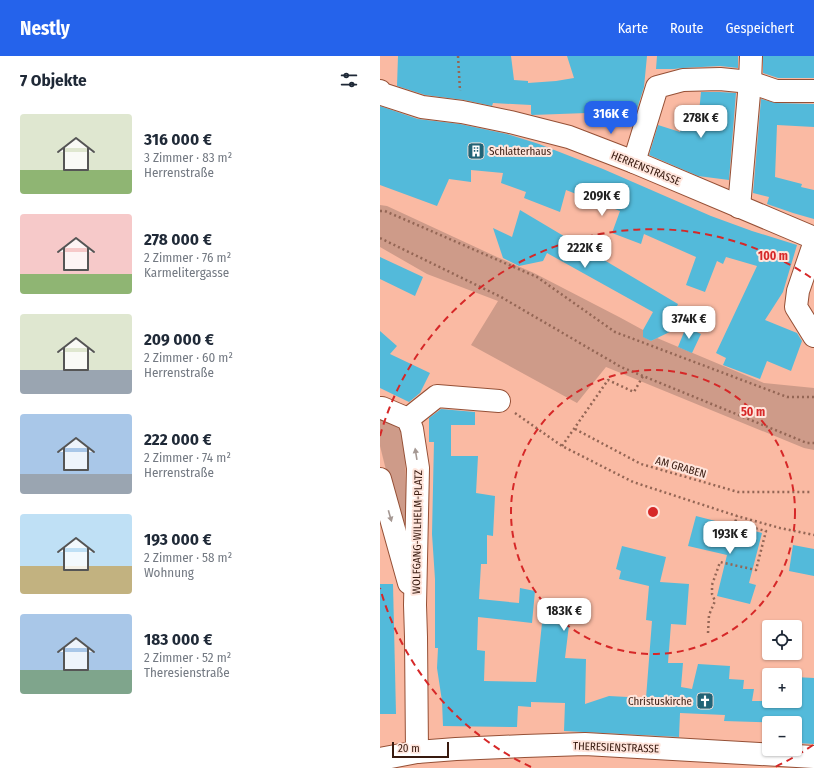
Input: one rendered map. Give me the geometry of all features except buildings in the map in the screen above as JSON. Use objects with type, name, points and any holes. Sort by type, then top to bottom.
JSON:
[{"type":"street","points":[[739,207],[751,56]]},
{"type":"street","points":[[634,162],[657,87],[684,80],[720,79],[750,82],[776,91],[814,91]]},
{"type":"street","name":"HERRENSTRASSE","points":[[380,91],[382,94],[422,107],[462,112],[566,136],[634,162],[814,238]]},
{"type":"street","points":[[814,244],[798,291],[796,307],[814,336]]},
{"type":"street","points":[[380,408],[408,419],[437,396],[499,401]]},
{"type":"street","name":"WOLFGANG-WILHELM-PLATZ","points":[[408,419],[412,429],[418,468],[415,605],[415,760]]},
{"type":"street","name":"WOLFGANG-WILHELM-PLATZ","points":[[380,479],[415,605]]},
{"type":"street","name":"THERESIENSTRASSE","points":[[380,759],[415,760],[516,746],[585,744],[814,757]]},
{"type":"path","points":[[458,56],[462,112]]},
{"type":"path","points":[[380,211],[385,211],[537,277],[615,332],[786,397],[814,397]]},
{"type":"path","points":[[380,238],[502,297],[621,367],[807,443],[814,444]]},
{"type":"path","points":[[562,446],[608,380],[634,392],[643,376]]},
{"type":"path","points":[[499,401],[562,446],[634,482],[737,516],[780,528],[814,535]]},
{"type":"path","name":"AM GRABEN","points":[[575,429],[641,464],[738,492],[812,492]]},
{"type":"path","points":[[708,633],[709,615],[715,601],[712,594],[712,585],[720,562],[756,570],[758,564],[766,531],[735,523],[737,516]]},
{"type":"shaded area","points":[[380,205],[387,206],[534,273],[643,330],[644,337],[651,341],[657,338],[764,383],[814,388],[814,450],[804,448],[606,367],[577,403],[471,345],[498,301],[427,274],[380,247]]},
{"type":"shaded area","points":[[386,419],[402,428],[405,440],[407,554],[380,446],[380,420]]},
{"type":"place","name":"Schlatterhaus","points":[[476,151]]},
{"type":"place","name":"Christuskirche","points":[[705,701]]}]
